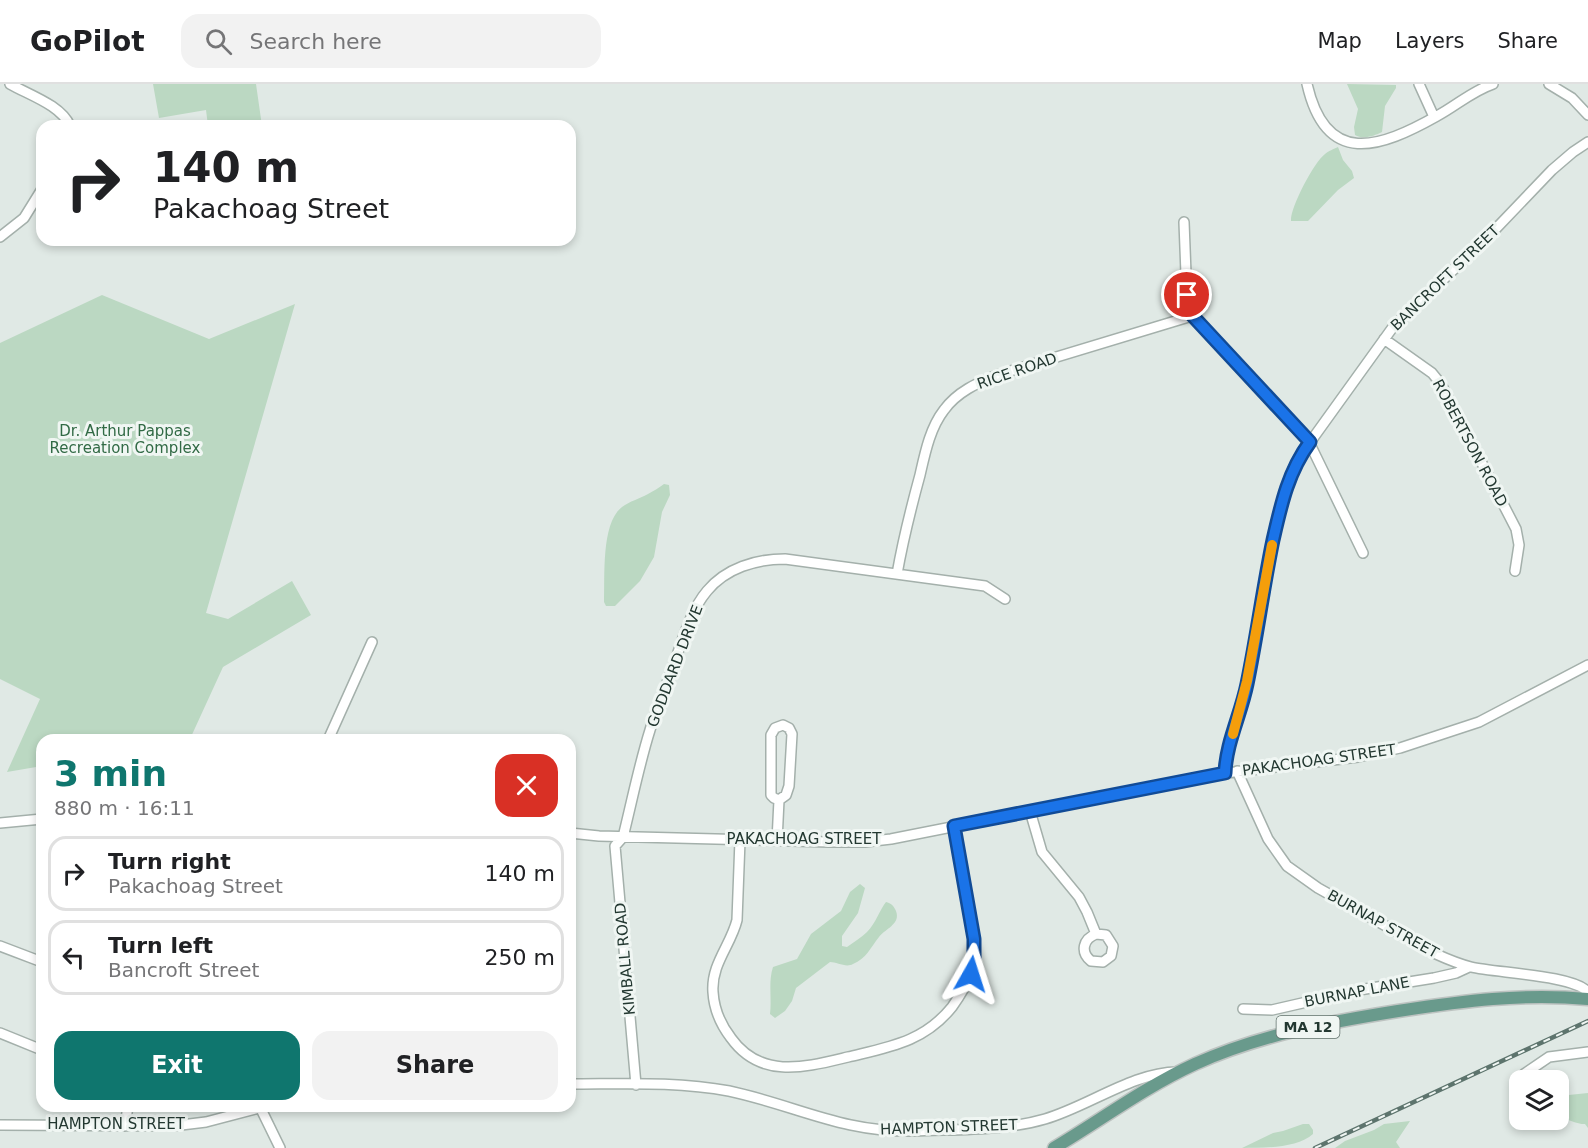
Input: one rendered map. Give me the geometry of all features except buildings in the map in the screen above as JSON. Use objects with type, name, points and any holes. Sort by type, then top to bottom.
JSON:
[{"type":"main road","name":"MA 12","points":[[1054,1148],[1179,1072],[1232,1049],[1270,1037],[1352,1018],[1470,1000],[1539,996],[1588,999]]},
{"type":"street","points":[[10,84],[54,109],[66,120]]},
{"type":"street","points":[[1307,84],[1318,116],[1325,128],[1349,142],[1363,144],[1379,143],[1434,117],[1478,90],[1493,84]]},
{"type":"street","points":[[1419,84],[1434,117]]},
{"type":"street","points":[[1549,84],[1572,98],[1588,115]]},
{"type":"street","name":"BANCROFT STREET","points":[[1225,773],[1226,758],[1247,681],[1261,599],[1281,506],[1293,467],[1397,322],[1486,239],[1552,170],[1588,142]]},
{"type":"street","points":[[0,237],[24,218],[36,199]]},
{"type":"street","points":[[1184,222],[1187,300],[1192,316],[1310,442],[1363,553]]},
{"type":"street","name":"RICE ROAD","points":[[897,574],[904,535],[928,442],[943,411],[954,399],[972,386],[997,375],[1192,316]]},
{"type":"street","name":"ROBERTSON ROAD","points":[[1384,339],[1432,374],[1441,384],[1517,532],[1519,545],[1515,571]]},
{"type":"street","name":"GODDARD DRIVE","points":[[623,837],[650,731],[690,620],[703,597],[714,584],[742,566],[776,559],[897,574],[985,586],[1005,599]]},
{"type":"street","points":[[331,734],[372,642]]},
{"type":"street","name":"PAKACHOAG STREET","points":[[576,834],[865,842],[1225,773],[1358,757],[1424,742],[1488,718],[1588,665]]},
{"type":"street","points":[[783,725],[789,728],[792,734],[789,786],[786,795],[779,800],[771,795],[771,735],[775,728],[783,725]]},
{"type":"street","name":"BURNAP STREET","points":[[1237,771],[1272,846],[1292,870],[1318,888],[1436,954],[1469,967],[1568,982],[1588,992]]},
{"type":"street","points":[[777,841],[779,800]]},
{"type":"street","points":[[1030,811],[1042,852],[1079,897],[1096,934]]},
{"type":"street","points":[[0,823],[36,820]]},
{"type":"street","points":[[740,840],[737,920],[714,976],[713,995],[717,1011],[726,1032],[734,1043],[749,1056],[770,1066],[806,1067],[895,1046],[922,1035],[944,1017],[964,990],[973,965],[974,939],[954,826]]},
{"type":"street","points":[[576,837],[590,836]]},
{"type":"street","name":"KIMBALL ROAD","points":[[623,837],[615,846],[636,1084]]},
{"type":"street","points":[[0,946],[36,960]]},
{"type":"street","name":"BURNAP LANE","points":[[1243,1009],[1272,1010],[1359,990],[1434,978],[1456,973],[1469,967]]},
{"type":"street","points":[[0,1033],[36,1048]]},
{"type":"street","points":[[1530,1070],[1549,1057],[1588,1052]]},
{"type":"street","name":"HAMPTON STREET","points":[[576,1084],[636,1084],[722,1090],[855,1127],[879,1131],[912,1131],[1025,1124],[1067,1112],[1147,1077],[1164,1072],[1179,1072]]},
{"type":"street","points":[[125,1126],[128,1112]]},
{"type":"street","name":"HAMPTON STREET","points":[[0,1125],[173,1126],[206,1122],[242,1112]]},
{"type":"street","points":[[265,1112],[280,1148]]},
{"type":"green space","points":[[153,84],[256,84],[261,120],[207,120],[206,110],[159,118]]},
{"type":"green space","points":[[1347,84],[1396,85],[1385,106],[1382,132],[1365,137],[1355,135],[1354,127],[1358,109]]},
{"type":"green space","points":[[1338,147],[1354,178],[1338,190],[1308,221],[1291,221],[1298,196],[1309,175],[1326,153]]},
{"type":"green space","name":"Dr. Arthur Pappas Recreation Complex","points":[[102,295],[209,339],[295,304],[206,613],[228,619],[292,581],[311,615],[223,667],[192,734],[36,734],[36,767],[7,772],[40,699],[0,679],[0,343]]},
{"type":"green space","points":[[664,484],[669,485],[670,495],[662,512],[654,557],[640,581],[615,606],[606,606],[604,602],[605,565],[610,525],[622,507]]},
{"type":"green space","points":[[860,884],[865,888],[858,913],[842,936],[842,946],[847,947],[867,932],[886,902],[896,911],[897,916],[894,923],[858,962],[847,965],[830,962],[796,988],[792,1001],[785,1011],[775,1018],[770,1014],[773,967],[797,959],[811,934],[841,911],[850,892]]},
{"type":"green space","points":[[1588,1093],[1588,1128],[1585,1124],[1569,1120],[1569,1095]]},
{"type":"green space","points":[[1410,1121],[1396,1142],[1400,1148],[1335,1148],[1345,1141],[1384,1124]]},
{"type":"green space","points":[[1309,1124],[1313,1130],[1313,1134],[1307,1139],[1290,1145],[1242,1148],[1273,1133]]},
{"type":"railway","points":[[1315,1148],[1588,1021]]},
{"type":"slow traffic","points":[[1233,734],[1244,699],[1272,545]]},
{"type":"route","points":[[971,974],[974,939],[954,826],[1225,773],[1226,758],[1244,699],[1284,493],[1293,467],[1310,442],[1190,313],[1187,295]]}]
